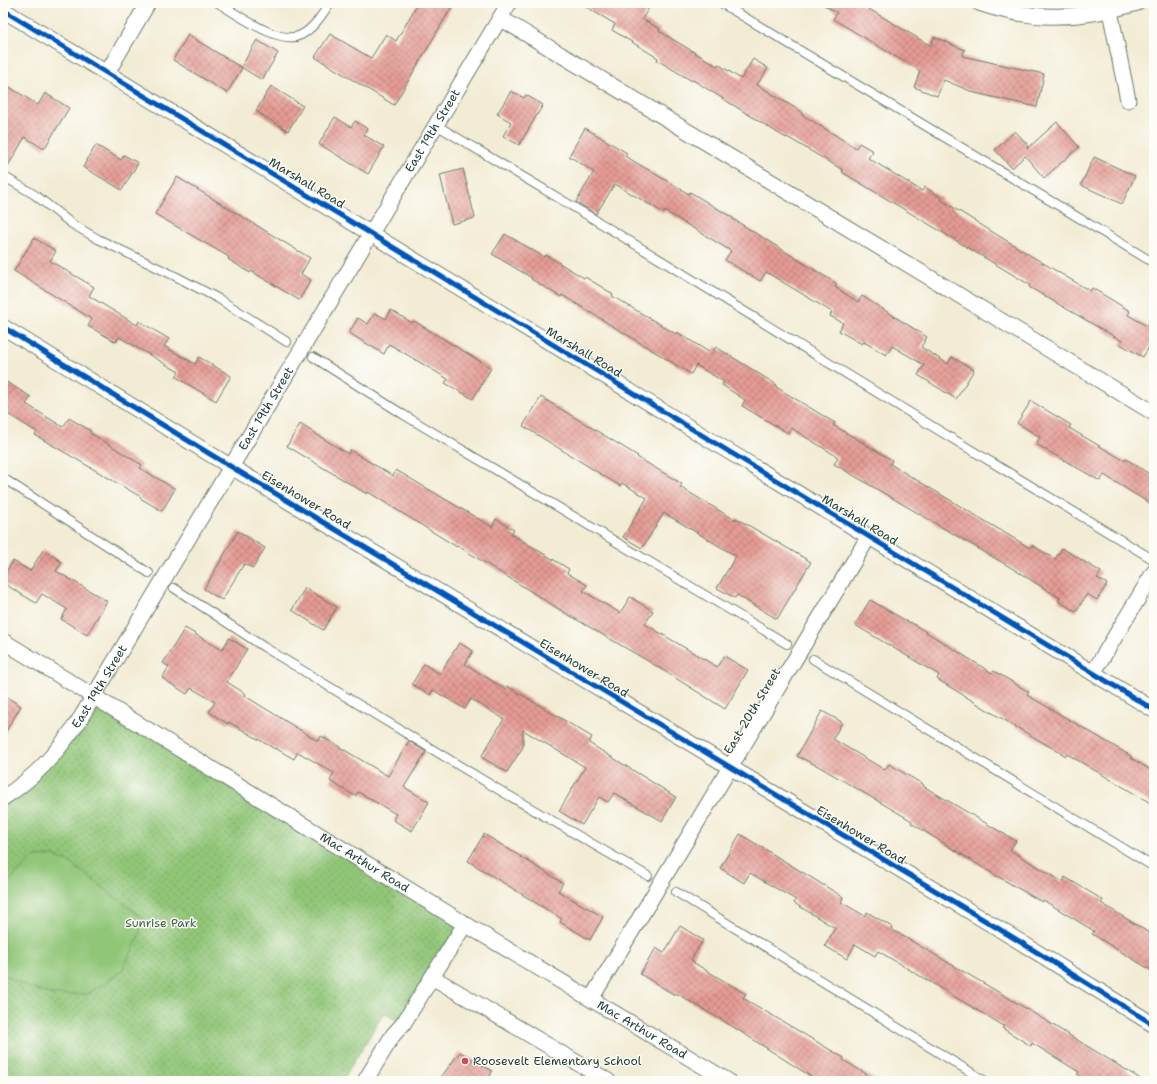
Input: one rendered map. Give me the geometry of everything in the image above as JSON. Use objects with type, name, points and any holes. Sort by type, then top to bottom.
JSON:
[{"type":"street","points":[[107,73],[148,3]]},
{"type":"street","name":"East 19th Street","points":[[3,798],[22,786],[42,768],[80,719],[509,3]]},
{"type":"street","points":[[979,3],[1006,12],[1029,15],[1070,16],[1110,11],[1137,3]]},
{"type":"street","name":"Marshall Road","points":[[3,10],[1154,710]]},
{"type":"street","points":[[1110,11],[1128,100]]},
{"type":"street","points":[[500,18],[1154,413]]},
{"type":"street","name":"Eisenhower Road","points":[[3,327],[730,768],[1014,938],[1154,1025]]},
{"type":"street","name":"East 20th Street","points":[[591,999],[869,536]]},
{"type":"street","points":[[1093,673],[1154,572]]},
{"type":"street","name":"Mac Arthur Road","points":[[3,641],[94,695],[465,924],[728,1081]]},
{"type":"street","points":[[365,1081],[393,1035],[403,1024],[465,924]]},
{"type":"street","points":[[432,977],[608,1081]]},
{"type":"lane","points":[[218,3],[266,31],[279,36],[292,38],[300,36],[309,30],[317,22],[330,3]]},
{"type":"lane","points":[[721,3],[1154,263]]},
{"type":"lane","points":[[436,125],[592,218],[1154,560]]},
{"type":"lane","points":[[3,176],[35,195],[72,224],[98,239],[219,299],[287,342]]},
{"type":"lane","points":[[313,357],[411,420],[787,644]]},
{"type":"lane","points":[[3,478],[149,573]]},
{"type":"lane","points":[[174,588],[264,647],[501,791],[648,876]]},
{"type":"lane","points":[[812,659],[1154,867]]},
{"type":"lane","points":[[676,892],[985,1081]]},
{"type":"green space","name":"Sunrise Park","points":[[94,695],[465,924],[403,1024],[384,1013],[342,1081],[3,1081],[3,798],[22,786]]},
{"type":"green space","points":[[54,856],[72,864],[144,919],[136,943],[121,972],[88,994],[52,995],[19,983],[3,973],[3,887],[34,857]]},
{"type":"building","points":[[418,3],[454,3],[394,105],[315,57],[330,34],[371,58],[386,34],[396,41]]},
{"type":"building","points":[[579,3],[652,3],[642,19],[660,29],[659,31],[717,66],[718,64],[741,79],[753,59],[768,68],[757,85],[802,112],[801,114],[856,148],[859,143],[873,151],[868,158],[922,191],[925,187],[942,198],[941,200],[1033,257],[1090,291],[1092,288],[1130,311],[1128,315],[1154,330],[1154,339],[1143,357],[1120,344],[1122,341],[1029,287],[1030,285],[842,172],[843,170],[787,137],[786,138],[693,80],[692,81],[657,60],[658,58],[612,30],[615,24]]},
{"type":"building","points":[[821,3],[859,3],[931,46],[934,37],[965,50],[962,56],[1044,74],[1037,107],[975,93],[944,80],[937,96],[914,87],[920,71],[833,19],[837,13]]},
{"type":"building","points":[[188,35],[242,68],[227,93],[173,60]]},
{"type":"building","points":[[257,40],[278,53],[262,80],[241,67]]},
{"type":"building","points":[[3,83],[38,105],[45,93],[69,108],[44,149],[25,137],[5,171],[3,171]]},
{"type":"building","points":[[271,86],[303,106],[288,131],[256,111]]},
{"type":"building","points":[[511,91],[524,98],[526,95],[543,105],[519,145],[503,136],[511,122],[497,114]]},
{"type":"building","points":[[335,117],[351,127],[355,121],[368,129],[364,135],[384,147],[368,174],[319,144]]},
{"type":"building","points":[[1057,122],[1079,147],[1044,178],[1025,156],[1012,168],[995,150],[1015,131],[1028,145],[1027,149]]},
{"type":"building","points":[[585,128],[627,153],[625,156],[689,194],[690,192],[837,284],[835,287],[858,302],[862,296],[927,337],[921,347],[948,364],[952,357],[974,370],[956,399],[918,375],[924,365],[892,346],[886,355],[864,342],[862,344],[839,331],[843,323],[830,316],[832,312],[766,272],[760,281],[725,260],[731,251],[665,211],[664,213],[615,184],[596,214],[576,202],[594,172],[569,156]]},
{"type":"building","points":[[96,145],[121,160],[124,155],[138,163],[122,190],[83,167]]},
{"type":"building","points":[[1094,157],[1135,176],[1122,204],[1081,185]]},
{"type":"building","points":[[463,169],[475,218],[452,224],[440,175]]},
{"type":"building","points":[[177,177],[310,258],[301,274],[311,280],[299,300],[251,271],[250,273],[228,259],[229,257],[155,214]]},
{"type":"building","points":[[505,234],[544,257],[546,255],[584,278],[585,277],[613,294],[612,296],[676,334],[677,332],[712,354],[716,347],[777,385],[776,387],[835,423],[833,425],[892,460],[890,464],[1030,548],[1032,545],[1055,559],[1062,548],[1101,572],[1097,578],[1107,584],[1097,600],[1087,594],[1076,612],[1058,601],[1060,598],[1010,567],[834,464],[838,457],[791,428],[788,433],[742,406],[745,400],[722,385],[724,382],[696,365],[691,374],[562,295],[561,297],[531,279],[532,278],[492,254]]},
{"type":"building","points":[[34,238],[56,251],[50,261],[94,287],[89,296],[137,325],[139,321],[169,339],[164,346],[195,364],[199,357],[231,376],[216,401],[176,377],[179,372],[119,337],[116,342],[88,326],[92,319],[14,271]]},
{"type":"building","points":[[391,310],[412,323],[414,321],[491,368],[473,399],[445,383],[448,379],[389,344],[384,354],[349,333],[358,318],[368,324],[375,313],[386,319]]},
{"type":"building","points":[[3,380],[31,397],[26,404],[63,427],[69,418],[91,431],[90,433],[142,465],[140,468],[175,489],[162,511],[140,498],[141,497],[35,435],[37,432],[3,411]]},
{"type":"building","points":[[541,397],[682,484],[680,487],[735,520],[736,518],[811,562],[777,619],[737,595],[735,598],[717,588],[736,556],[664,513],[642,548],[623,537],[647,498],[622,483],[620,486],[523,426]]},
{"type":"building","points":[[1031,401],[1071,425],[1069,428],[1125,461],[1126,459],[1154,477],[1154,506],[1104,475],[1100,481],[1036,444],[1040,437],[1017,423]]},
{"type":"building","points":[[300,424],[348,454],[350,450],[393,476],[396,470],[492,527],[496,519],[514,530],[511,534],[569,569],[567,573],[587,585],[583,591],[620,613],[630,597],[653,611],[645,624],[717,667],[724,656],[748,670],[725,709],[648,661],[567,614],[458,546],[457,547],[368,492],[367,494],[287,446]]},
{"type":"building","points":[[238,531],[265,548],[253,568],[244,564],[222,600],[204,589]]},
{"type":"building","points":[[43,550],[62,562],[56,571],[107,601],[87,635],[61,619],[67,609],[42,594],[36,603],[3,583],[3,577],[13,561],[30,571]]},
{"type":"building","points":[[305,588],[337,607],[323,630],[292,610]]},
{"type":"building","points":[[870,600],[910,622],[992,673],[994,671],[1029,692],[1027,695],[1131,756],[1131,758],[1154,772],[1154,805],[1067,754],[1066,756],[989,711],[937,679],[939,675],[855,625]]},
{"type":"building","points":[[185,628],[222,650],[229,638],[247,649],[227,682],[246,694],[245,696],[318,741],[321,736],[388,776],[409,741],[426,752],[404,787],[429,802],[412,831],[393,820],[396,814],[358,792],[355,796],[330,781],[334,773],[298,752],[294,759],[229,722],[228,724],[209,712],[215,702],[191,688],[187,694],[162,678],[169,667],[163,663]]},
{"type":"building","points":[[459,643],[473,651],[465,664],[505,689],[507,686],[592,737],[589,743],[676,797],[662,821],[614,793],[608,802],[599,797],[582,825],[559,811],[585,767],[523,730],[523,747],[507,772],[481,757],[504,719],[471,699],[465,709],[433,690],[430,695],[412,684],[424,664],[440,674]]},
{"type":"building","points":[[3,695],[21,706],[3,736]]},
{"type":"building","points":[[822,711],[842,722],[833,739],[885,770],[889,764],[1016,841],[1010,850],[1063,882],[1065,877],[1103,900],[1101,903],[1154,936],[1154,972],[1092,934],[1094,931],[1043,900],[1042,902],[995,875],[911,823],[912,821],[818,766],[797,756]]},
{"type":"building","points":[[484,834],[563,883],[558,891],[603,917],[590,940],[560,922],[562,919],[468,861]]},
{"type":"building","points":[[740,834],[843,897],[841,902],[865,916],[867,912],[892,927],[891,929],[1017,1003],[1144,1081],[1089,1081],[1077,1074],[1079,1072],[1032,1043],[1031,1046],[1002,1028],[1004,1026],[878,951],[875,956],[855,944],[847,959],[825,946],[835,928],[794,903],[796,900],[750,873],[744,883],[720,868]]},
{"type":"building","points":[[680,926],[703,940],[691,960],[695,962],[694,963],[746,994],[743,998],[844,1058],[843,1060],[878,1081],[818,1081],[735,1028],[676,993],[675,995],[640,974],[656,948],[664,953]]},
{"type":"building","name":"Roosevelt Elementary School","points":[[460,1052],[492,1071],[488,1081],[438,1081]]},
{"type":"cycle path","points":[[3,10],[1154,710]]},
{"type":"cycle path","points":[[3,327],[210,454],[1014,938],[1154,1025]]},
{"type":"place","name":"Roosevelt Elementary School","points":[[465,1061]]}]
